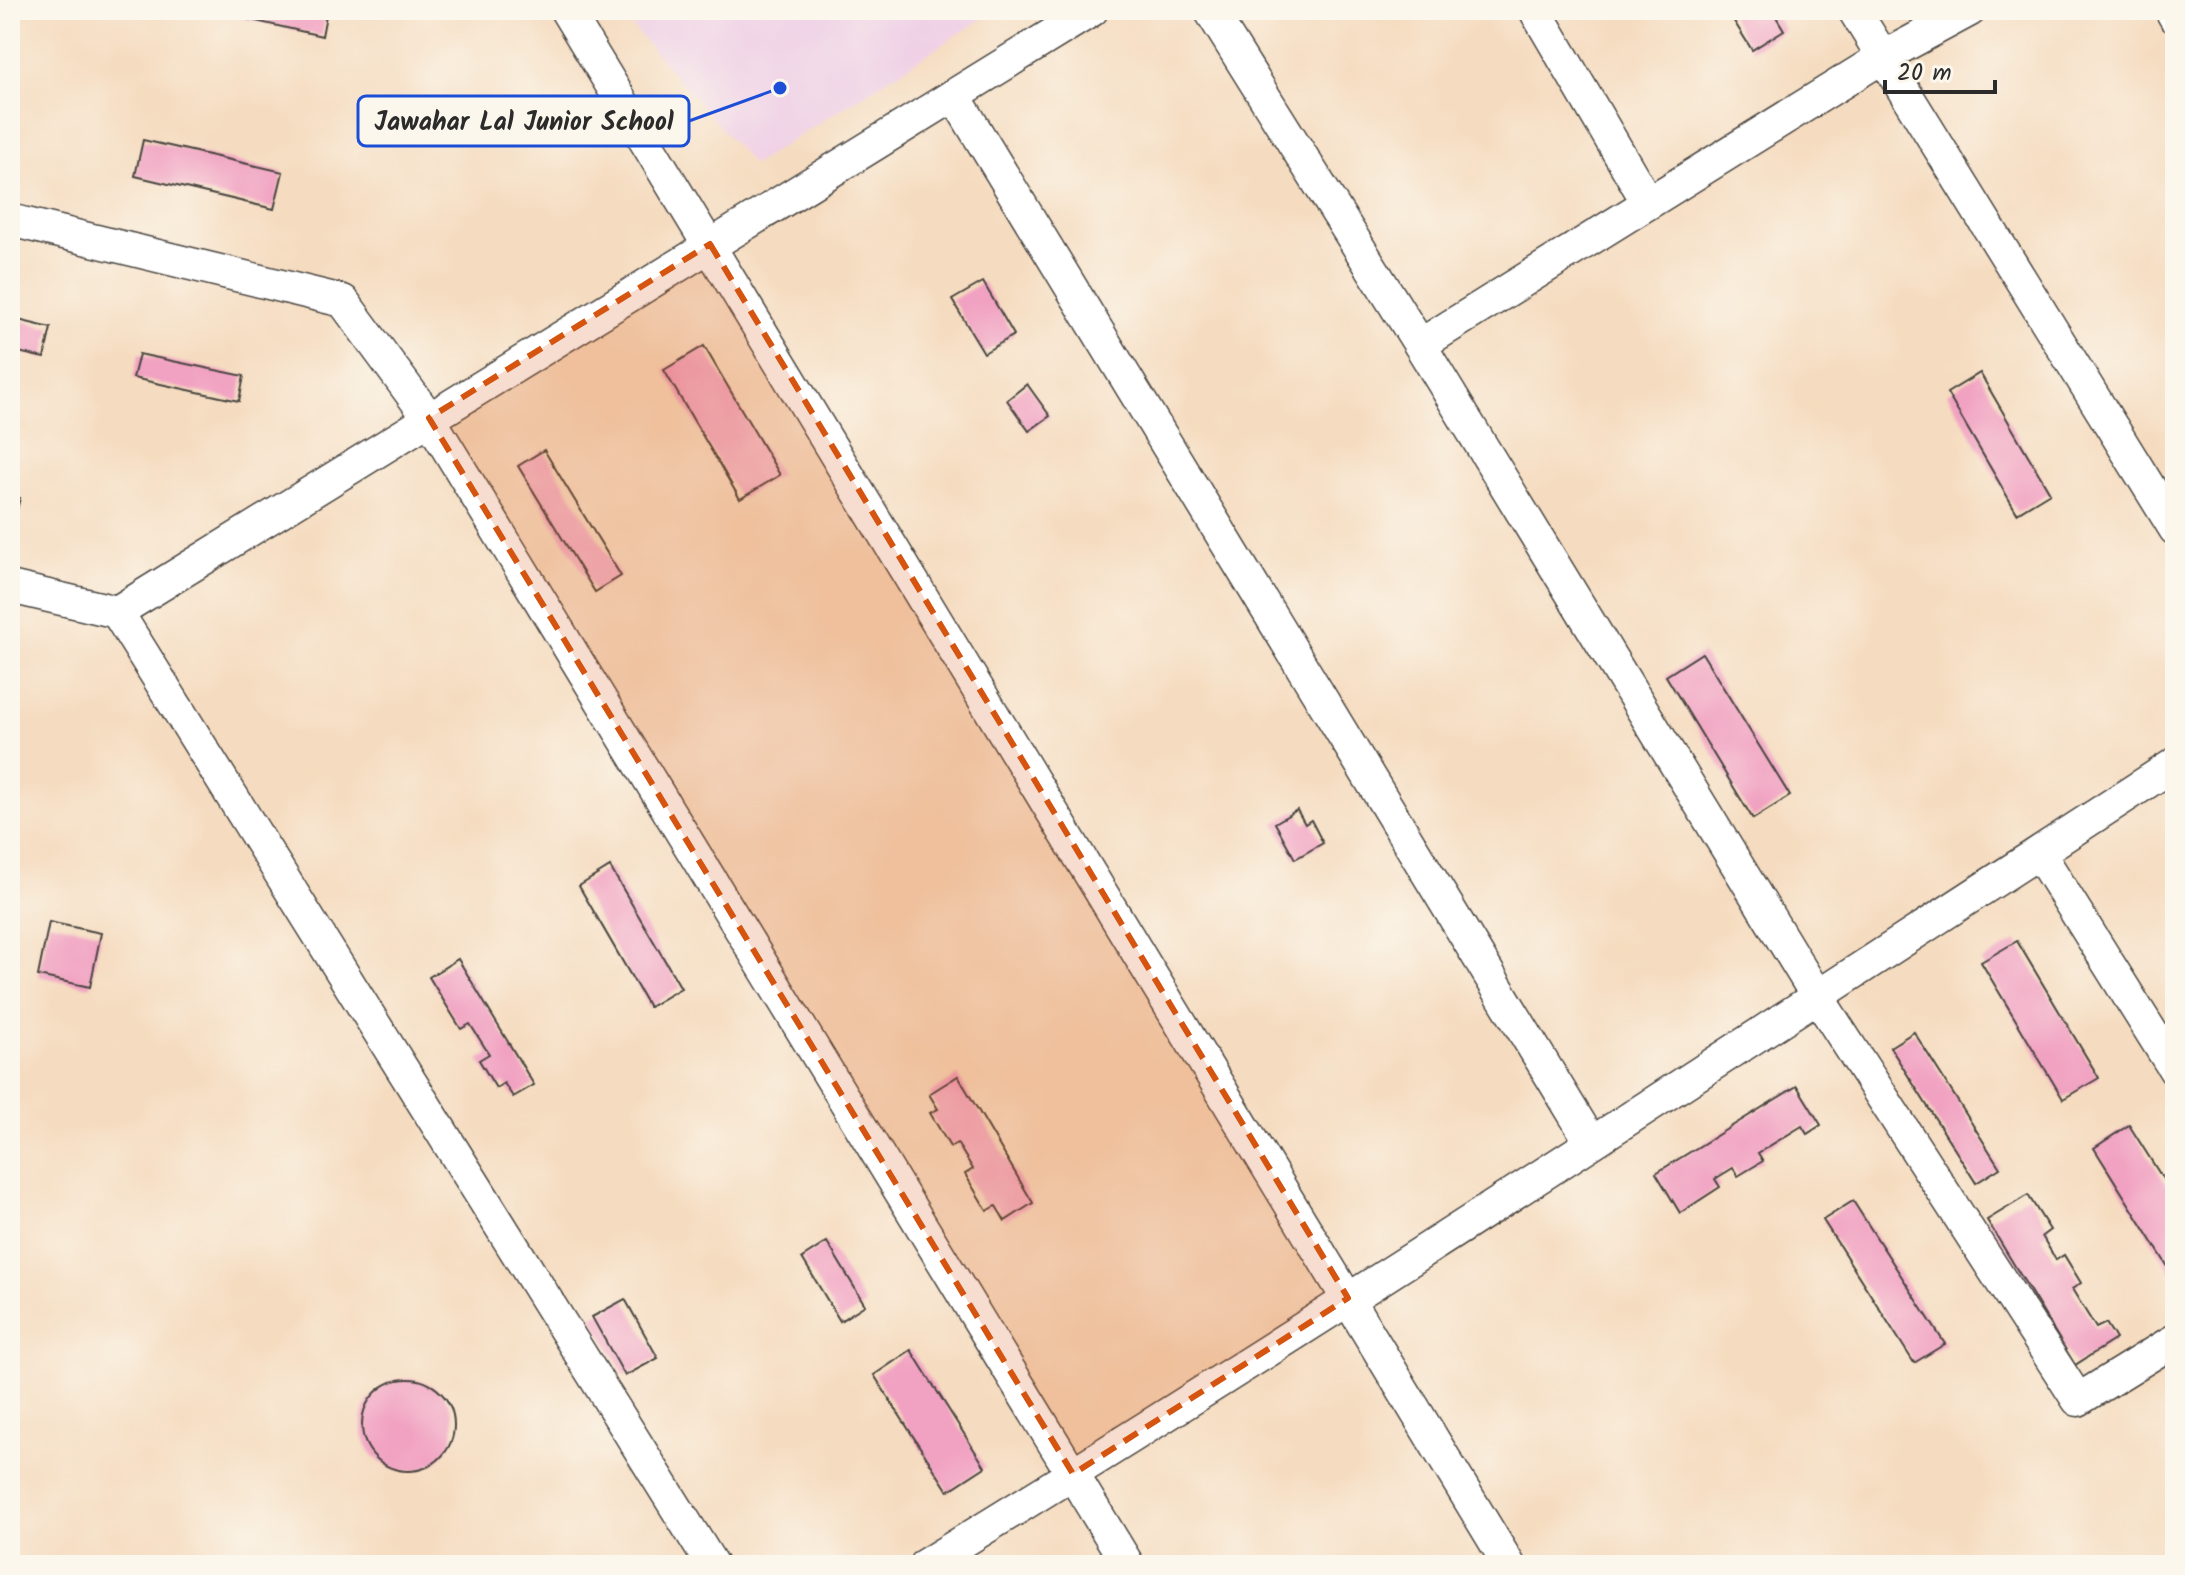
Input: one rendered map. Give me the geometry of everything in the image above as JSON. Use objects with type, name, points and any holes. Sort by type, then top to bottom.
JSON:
[{"type":"street","points":[[566,10],[1509,1565]]},
{"type":"street","points":[[117,612],[1092,10]]},
{"type":"street","points":[[1210,10],[1420,345],[1817,996],[2078,1400],[2175,1340]]},
{"type":"street","points":[[1535,10],[1648,203]]},
{"type":"street","points":[[1854,10],[2175,529]]},
{"type":"street","points":[[1420,345],[1883,57],[1970,10]]},
{"type":"street","points":[[2171,10],[2175,17]]},
{"type":"street","points":[[954,95],[1591,1142]]},
{"type":"street","points":[[10,220],[343,301],[429,418],[1128,1565]]},
{"type":"street","points":[[10,587],[117,612],[712,1565]]},
{"type":"street","points":[[925,1565],[1073,1474],[2174,766]]},
{"type":"street","points":[[2039,853],[2175,1070]]},
{"type":"highlighted area","points":[[710,244],[1348,1298],[1073,1474],[429,418]]},
{"type":"shaded area","points":[[618,10],[996,10],[753,165]]},
{"type":"building","points":[[208,10],[327,10],[322,36]]},
{"type":"building","points":[[1727,10],[1772,10],[1784,30],[1752,50]]},
{"type":"building","points":[[143,140],[283,172],[274,209],[135,176]]},
{"type":"building","points":[[983,282],[1014,335],[984,353],[952,300]]},
{"type":"building","points":[[10,318],[51,328],[44,358],[10,350]]},
{"type":"building","points":[[704,346],[780,475],[740,499],[664,370]]},
{"type":"building","points":[[139,354],[244,376],[239,401],[133,378]]},
{"type":"building","points":[[1980,373],[2050,493],[2017,513],[1947,393]]},
{"type":"building","points":[[1027,384],[1050,416],[1029,431],[1007,400]]},
{"type":"building","points":[[544,450],[621,576],[595,592],[518,466]]},
{"type":"building","points":[[10,495],[20,498],[11,532],[10,532]]},
{"type":"building","points":[[1702,653],[1790,796],[1753,819],[1666,676]]},
{"type":"building","points":[[1297,810],[1305,824],[1311,820],[1323,843],[1295,859],[1275,823]]},
{"type":"building","points":[[610,867],[681,988],[649,1007],[579,886]]},
{"type":"building","points":[[49,922],[101,933],[90,987],[38,976]]},
{"type":"building","points":[[2017,941],[2099,1078],[2063,1099],[1981,962]]},
{"type":"building","points":[[458,959],[534,1085],[513,1097],[504,1083],[496,1088],[479,1060],[489,1054],[470,1024],[461,1029],[429,977]]},
{"type":"building","points":[[1914,1032],[2000,1168],[1976,1183],[1890,1047]]},
{"type":"building","points":[[958,1076],[1033,1203],[1005,1221],[996,1206],[987,1211],[965,1174],[973,1169],[957,1143],[950,1147],[930,1113],[938,1109],[929,1094]]},
{"type":"building","points":[[1797,1086],[1821,1125],[1807,1134],[1802,1126],[1758,1153],[1763,1161],[1738,1176],[1733,1168],[1715,1179],[1720,1187],[1680,1213],[1656,1173]]},
{"type":"building","points":[[2129,1125],[2175,1198],[2175,1278],[2094,1148]]},
{"type":"building","points":[[2028,1195],[2050,1230],[2042,1236],[2056,1260],[2064,1255],[2081,1283],[2072,1289],[2096,1328],[2106,1323],[2116,1339],[2075,1365],[1987,1220]]},
{"type":"building","points":[[1853,1201],[1945,1344],[1914,1363],[1823,1220]]},
{"type":"building","points":[[827,1242],[865,1305],[840,1321],[802,1258]]},
{"type":"building","points":[[625,1299],[658,1358],[625,1376],[592,1317]]},
{"type":"building","points":[[911,1350],[985,1467],[948,1491],[874,1375]]},
{"type":"building","points":[[408,1379],[425,1383],[440,1393],[450,1408],[454,1425],[450,1442],[440,1457],[425,1467],[408,1471],[391,1467],[376,1457],[366,1442],[362,1425],[366,1408],[376,1393],[391,1383]]},
{"type":"place","name":"Jawahar Lal Junior School","points":[[780,88]]}]
